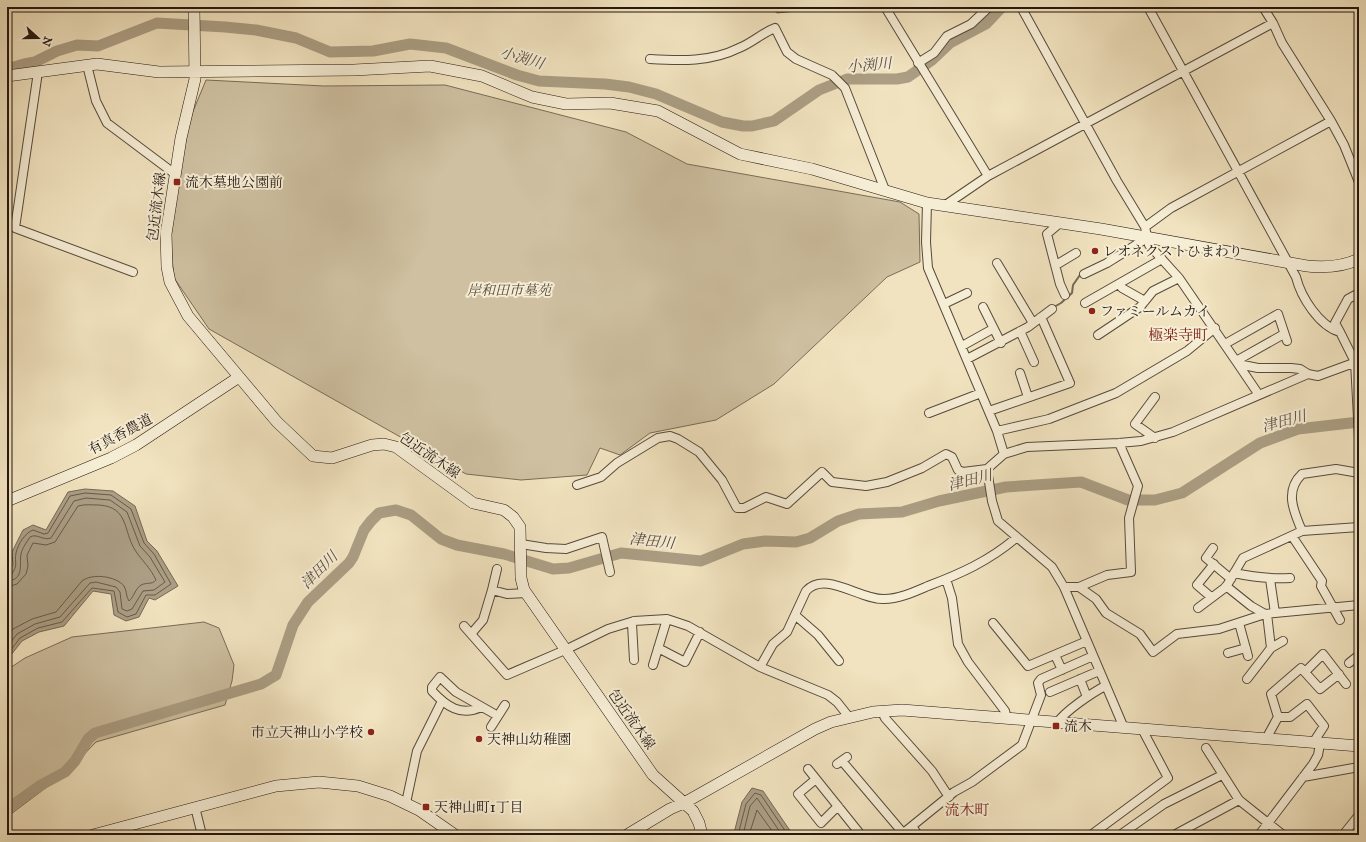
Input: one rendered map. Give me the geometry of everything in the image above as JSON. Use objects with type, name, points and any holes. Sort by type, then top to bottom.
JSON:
[{"type":"street","name":"包近流木線","points":[[194,7],[196,71],[175,174],[166,234],[166,267],[170,282],[188,316],[277,422],[313,456],[332,458],[372,445],[384,444],[396,447],[473,502],[504,510],[520,527],[521,578],[526,593],[653,775],[694,811],[702,835]]},
{"type":"street","points":[[885,7],[988,176]]},
{"type":"street","points":[[918,63],[934,53],[947,36],[971,24],[990,7]]},
{"type":"street","points":[[1021,7],[1146,232],[1149,245],[1179,278],[1215,328],[1259,395]]},
{"type":"street","points":[[1148,7],[1286,263],[1296,277],[1299,289],[1326,327],[1340,332]]},
{"type":"street","points":[[1262,7],[1273,23],[1282,43],[1331,121],[1344,145],[1359,182]]},
{"type":"street","points":[[944,206],[988,176],[1273,23]]},
{"type":"street","points":[[650,59],[684,61],[723,55],[741,48],[775,28],[787,52],[796,59],[832,75],[845,88],[885,190]]},
{"type":"street","points":[[7,76],[97,64],[151,72],[354,70],[430,66],[482,76],[532,97],[566,104],[610,103],[658,111],[740,154],[812,169],[927,203],[1060,223],[1146,232],[1286,263],[1324,268],[1359,259]]},
{"type":"street","points":[[88,65],[96,100],[107,123],[175,174]]},
{"type":"street","points":[[38,72],[15,228],[133,272]]},
{"type":"street","points":[[1084,274],[1117,260],[1141,243],[1146,232],[1171,208],[1331,121]]},
{"type":"street","points":[[927,203],[926,242],[928,268],[989,411],[1004,454]]},
{"type":"street","points":[[1060,223],[1047,234],[1065,295]]},
{"type":"street","points":[[1056,264],[1076,253]]},
{"type":"street","points":[[1085,303],[1104,288],[1118,286],[1128,276],[1162,259]]},
{"type":"street","points":[[997,263],[1033,323]]},
{"type":"street","points":[[1098,335],[1140,307],[1153,291],[1179,278]]},
{"type":"street","points":[[1122,288],[1145,301]]},
{"type":"street","points":[[944,304],[967,293]]},
{"type":"street","points":[[1359,293],[1348,299],[1335,323],[1357,362],[1359,437]]},
{"type":"street","points":[[983,306],[1001,343]]},
{"type":"street","points":[[967,360],[1001,343],[1052,309]]},
{"type":"street","points":[[1225,344],[1278,314],[1286,337],[1237,363]]},
{"type":"street","points":[[989,411],[1070,383],[1041,317]]},
{"type":"street","points":[[997,431],[1039,420],[1049,419],[1116,394],[1187,351],[1215,328]]},
{"type":"street","points":[[962,346],[989,331]]},
{"type":"street","points":[[1020,331],[1034,362]]},
{"type":"street","points":[[1237,363],[1258,368],[1300,369],[1308,374],[1318,376],[1357,362]]},
{"type":"street","points":[[1020,373],[1028,397]]},
{"type":"street","points":[[577,485],[601,477],[617,463],[658,438],[664,436],[678,439],[699,452],[722,480],[737,508],[744,508],[766,497],[786,504],[822,472],[832,482],[866,486],[887,482],[922,468],[946,454],[952,457],[958,470],[963,472],[987,469],[1004,454],[1027,447],[1119,443],[1155,438],[1173,432],[1308,374]]},
{"type":"street","name":"有真香農道","points":[[7,500],[110,458],[136,445],[239,378]]},
{"type":"street","points":[[929,413],[981,393]]},
{"type":"street","points":[[1155,397],[1134,424],[1155,438]]},
{"type":"street","points":[[1064,586],[1079,587],[1107,575],[1131,572],[1129,518],[1131,506],[1138,486],[1119,443]]},
{"type":"street","points":[[987,469],[992,501],[998,521],[1016,538],[1052,567],[1064,586],[1124,728]]},
{"type":"street","points":[[1302,531],[1292,506],[1292,491],[1298,478],[1302,474],[1336,469],[1359,473]]},
{"type":"street","points":[[1198,608],[1230,579],[1243,558],[1302,531],[1359,527]]},
{"type":"street","points":[[520,546],[566,549],[602,536],[610,572]]},
{"type":"street","points":[[1292,536],[1322,581],[1321,586],[1340,620]]},
{"type":"street","points":[[760,667],[773,644],[787,632],[806,591],[811,586],[818,583],[827,583],[882,599],[894,598],[946,579],[990,558],[1016,538]]},
{"type":"street","points":[[1214,548],[1206,558],[1230,579],[1251,606],[1269,614]]},
{"type":"street","points":[[1211,597],[1197,585],[1214,564]]},
{"type":"street","points":[[471,634],[483,620],[497,569]]},
{"type":"street","points":[[1230,579],[1290,578]]},
{"type":"street","points":[[946,579],[952,598],[958,644],[968,662],[1005,711],[1007,719]]},
{"type":"street","points":[[1270,579],[1270,648]]},
{"type":"street","points":[[1079,587],[1096,599],[1106,613],[1140,634],[1153,652],[1177,634],[1219,629],[1269,614],[1359,605]]},
{"type":"street","points":[[492,590],[507,594],[526,593]]},
{"type":"street","points":[[795,615],[818,635],[839,661]]},
{"type":"street","points":[[464,626],[507,674],[565,650],[608,629],[634,621],[667,619],[681,623],[700,632],[760,667],[828,695],[837,702],[849,717]]},
{"type":"street","points":[[653,665],[667,619]]},
{"type":"street","points":[[634,621],[632,624],[634,660]]},
{"type":"street","points":[[1239,623],[1248,656]]},
{"type":"street","points":[[993,624],[1028,666],[1087,641]]},
{"type":"street","points":[[658,648],[685,662],[700,632]]},
{"type":"street","points":[[1247,679],[1270,648],[1283,641]]},
{"type":"street","points":[[1228,653],[1246,648]]},
{"type":"street","points":[[1305,672],[1322,654],[1346,684]]},
{"type":"street","points":[[1055,655],[1062,670]]},
{"type":"street","points":[[1350,663],[1359,655]]},
{"type":"street","points":[[842,761],[902,834],[949,797],[1022,745],[1041,695],[1038,682],[1041,679],[1093,656]]},
{"type":"street","points":[[1266,739],[1278,717],[1271,694],[1301,668],[1320,689],[1339,674]]},
{"type":"street","points":[[1050,692],[1099,671]]},
{"type":"street","points":[[459,716],[440,705],[432,691],[432,687],[440,677],[456,692],[498,716]]},
{"type":"street","points":[[1080,679],[1087,697]]},
{"type":"street","points":[[1057,723],[1064,714],[1075,708],[1087,697],[1105,686]]},
{"type":"street","points":[[1259,835],[1318,755],[1317,743],[1324,726],[1306,704],[1290,717],[1278,717]]},
{"type":"street","points":[[440,705],[446,705],[461,711],[475,710],[481,707]]},
{"type":"street","points":[[406,803],[417,751],[440,705]]},
{"type":"street","points":[[491,727],[505,705]]},
{"type":"street","points":[[627,835],[670,809],[684,803],[815,729],[849,717],[882,712],[902,710],[1359,746]]},
{"type":"street","points":[[882,712],[885,718],[932,771],[949,797]]},
{"type":"street","points":[[1092,835],[1168,778],[1142,729]]},
{"type":"street","points":[[1206,748],[1239,800],[1283,835]]},
{"type":"street","points":[[1303,777],[1359,767]]},
{"type":"street","points":[[808,768],[861,835]]},
{"type":"street","points":[[1120,835],[1164,804],[1222,775]]},
{"type":"street","points":[[816,779],[798,794],[821,823],[838,806]]},
{"type":"street","points":[[93,835],[282,785],[319,782],[358,786],[406,803],[429,816],[455,835]]},
{"type":"street","points":[[1174,835],[1239,800]]},
{"type":"street","points":[[195,807],[202,835]]},
{"type":"street","points":[[1343,835],[1359,815]]},
{"type":"street","points":[[912,826],[918,835]]},
{"type":"green space","name":"岸和田市墓苑","points":[[206,80],[324,86],[445,85],[626,132],[687,164],[900,202],[919,214],[920,262],[887,277],[774,384],[716,420],[650,433],[620,455],[600,448],[587,475],[521,480],[466,474],[209,329],[174,278],[170,235],[189,121]]},
{"type":"green space","points":[[204,622],[219,628],[234,665],[232,681],[225,705],[96,742],[67,772],[7,817],[7,670],[25,658],[72,637]]},
{"type":"water","points":[[770,7],[805,7],[796,11],[777,13]]},
{"type":"water","points":[[85,489],[113,491],[135,506],[147,541],[157,551],[178,586],[155,600],[149,598],[139,617],[126,621],[114,615],[111,594],[93,591],[64,626],[39,632],[22,641],[7,660],[7,574],[13,565],[12,552],[23,530],[33,525],[46,530],[68,492]]},
{"type":"water","points":[[752,788],[763,791],[793,835],[731,835],[734,833],[742,802]]},
{"type":"waterway","name":"小渕川","points":[[7,69],[35,62],[57,51],[77,45],[98,46],[157,23],[225,27],[256,30],[296,38],[330,52],[373,51],[410,44],[446,48],[517,75],[539,81],[605,84],[629,87],[656,94],[722,122],[752,126],[774,121],[819,90],[847,79],[897,79],[908,77],[932,60],[950,43],[986,24],[1002,7]]},
{"type":"waterway","points":[[1054,307],[1072,293],[1073,285],[1082,272]]},
{"type":"waterway","name":"津田川","points":[[7,809],[41,785],[65,772],[75,761],[88,739],[95,733],[261,684],[276,675],[293,625],[308,602],[349,563],[364,530],[379,513],[396,510],[411,515],[441,539],[457,545],[504,554],[553,569],[569,568],[621,553],[701,561],[743,544],[765,541],[796,542],[810,538],[838,521],[859,514],[902,512],[939,501],[1006,487],[1081,482],[1128,500],[1155,500],[1182,493],[1260,443],[1298,429],[1359,422]]},
{"type":"place","name":"流木墓地公園前","points":[[177,182]]},
{"type":"place","name":"レオネクストひまわり","points":[[1095,251]]},
{"type":"place","name":"ファミールムカイ","points":[[1092,311]]},
{"type":"place","name":"流木","points":[[1056,726]]},
{"type":"place","name":"市立天神山小学校","points":[[371,732]]},
{"type":"place","name":"天神山幼稚園","points":[[479,739]]},
{"type":"place","name":"天神山町1丁目","points":[[426,807]]},
{"type":"district","name":"極楽寺町","points":[[1178,335]]},
{"type":"district","name":"流木町","points":[[967,810]]}]
